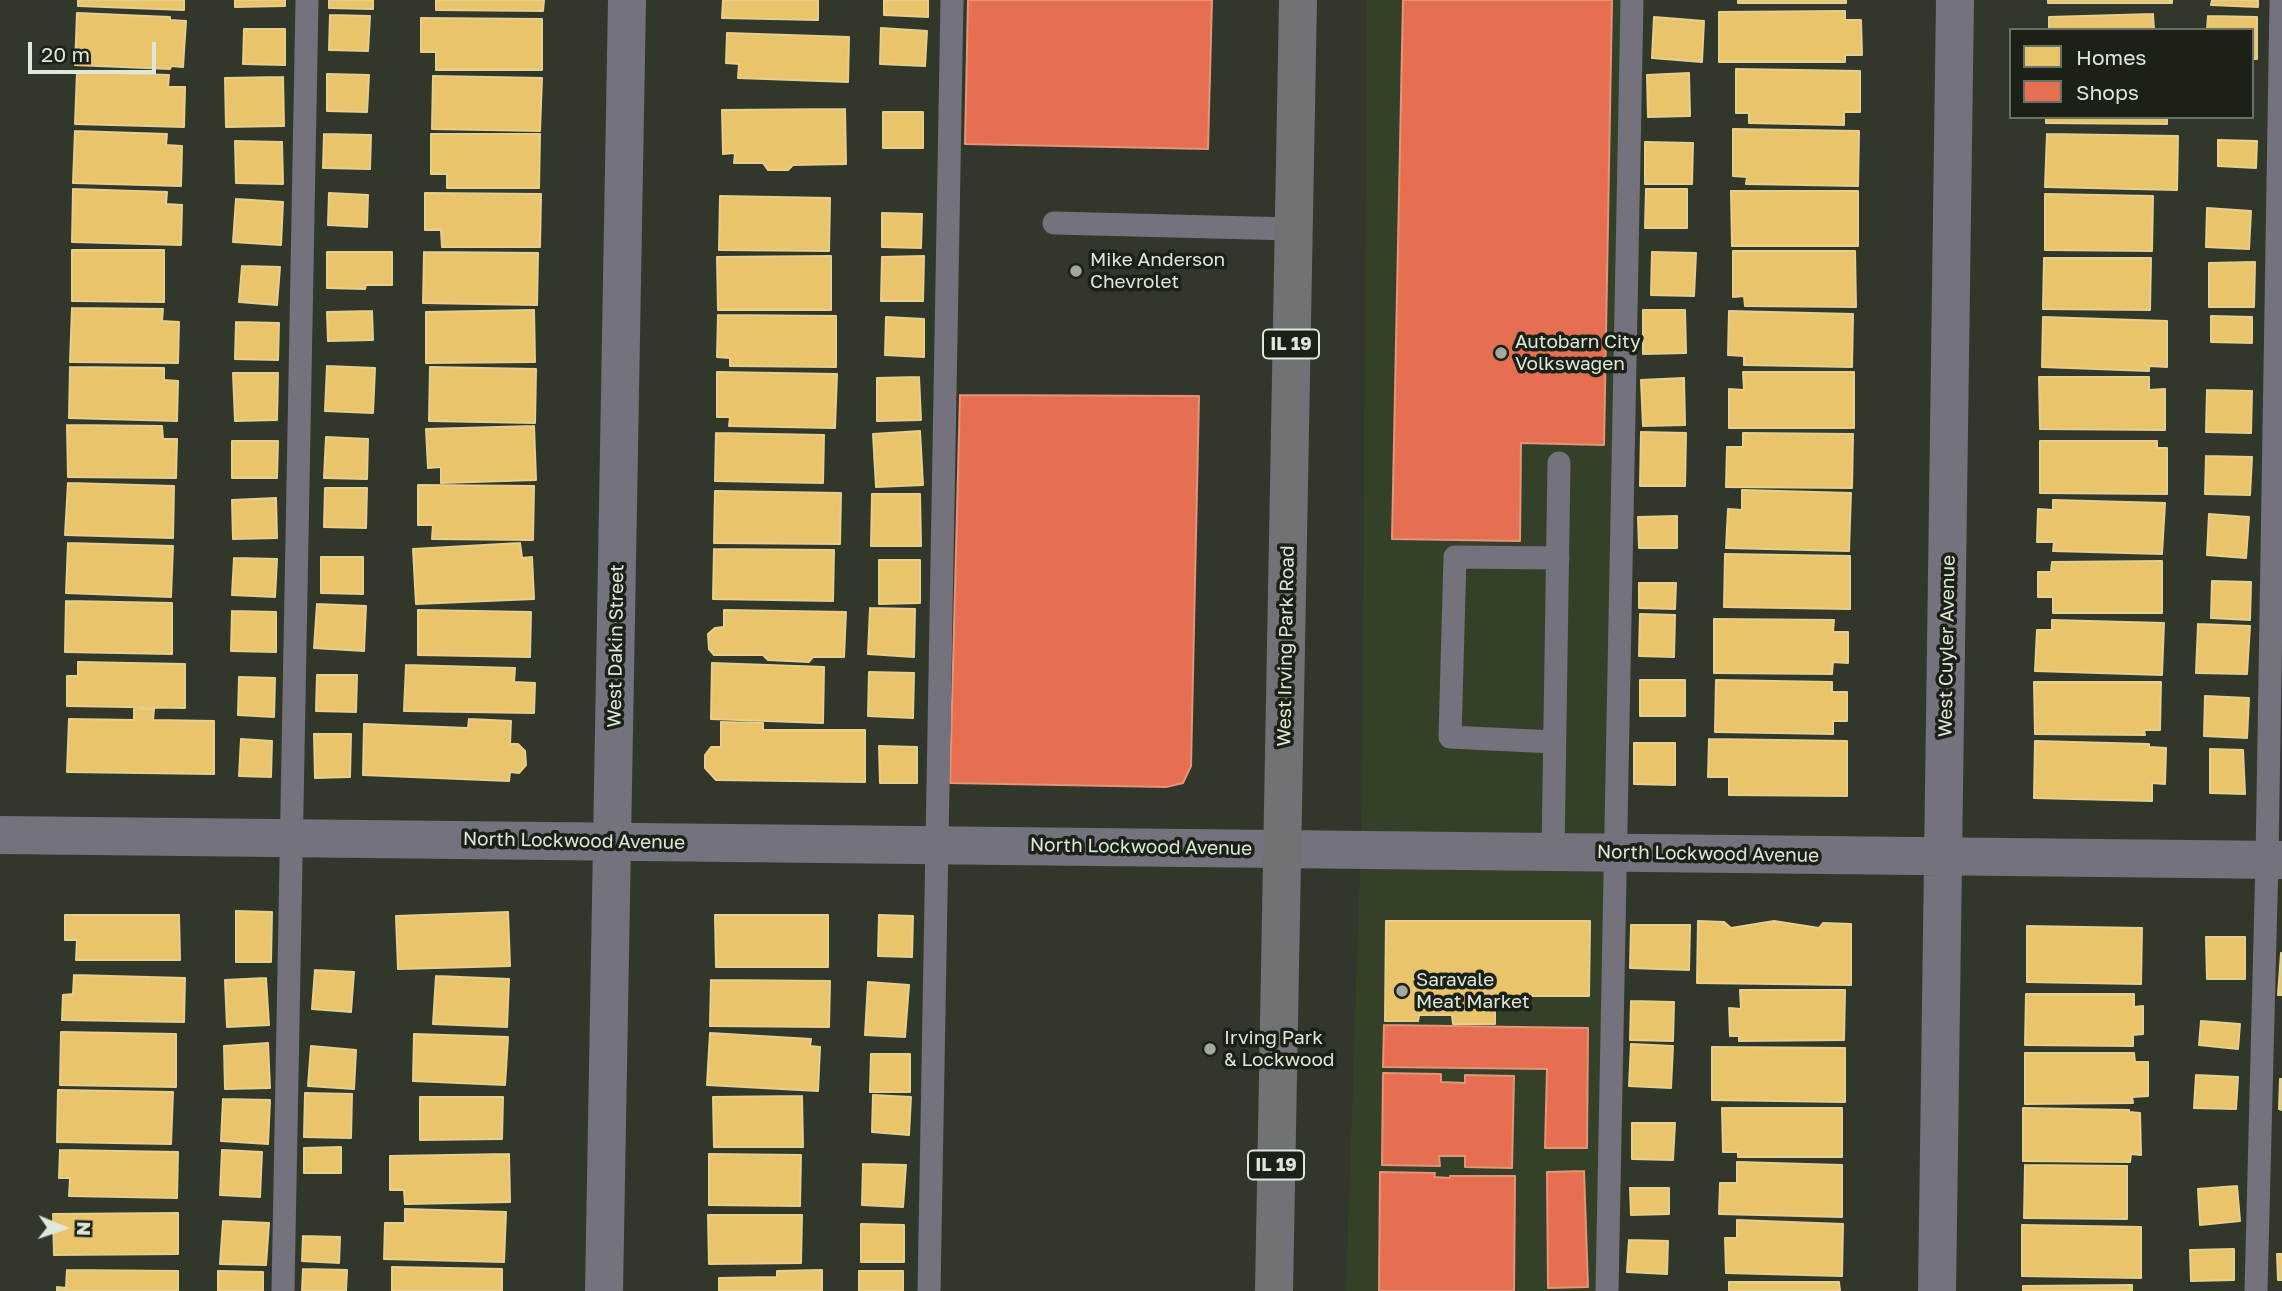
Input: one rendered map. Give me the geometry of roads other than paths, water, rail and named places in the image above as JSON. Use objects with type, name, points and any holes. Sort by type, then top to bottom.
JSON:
[{"type":"main road","name":"West Irving Park Road","points":[[1274,1291],[1297,0]]},
{"type":"street","name":"West Dakin Street","points":[[604,1291],[627,0]]},
{"type":"street","name":"West Cuyler Avenue","points":[[1937,1291],[1955,0]]},
{"type":"street","name":"North Lockwood Avenue","points":[[0,835],[2274,860]]},
{"type":"lane","points":[[284,1291],[307,0]]},
{"type":"lane","points":[[929,1291],[952,0]]},
{"type":"lane","points":[[1607,1291],[1632,0]]},
{"type":"lane","points":[[2256,1291],[2274,860],[2281,0]]},
{"type":"lane","points":[[1054,223],[1293,229]]},
{"type":"lane","points":[[1553,852],[1559,463]]},
{"type":"lane","points":[[1555,742],[1450,737],[1455,557],[1558,558]]},
{"type":"place","name":"Mike Anderson Chevrolet","points":[[1076,271]]},
{"type":"place","name":"Autobarn City Volkswagen","points":[[1501,353]]},
{"type":"place","name":"Saravale Meat Market","points":[[1402,991]]},
{"type":"place","name":"Irving Park & Lockwood","points":[[1210,1049]]}]
